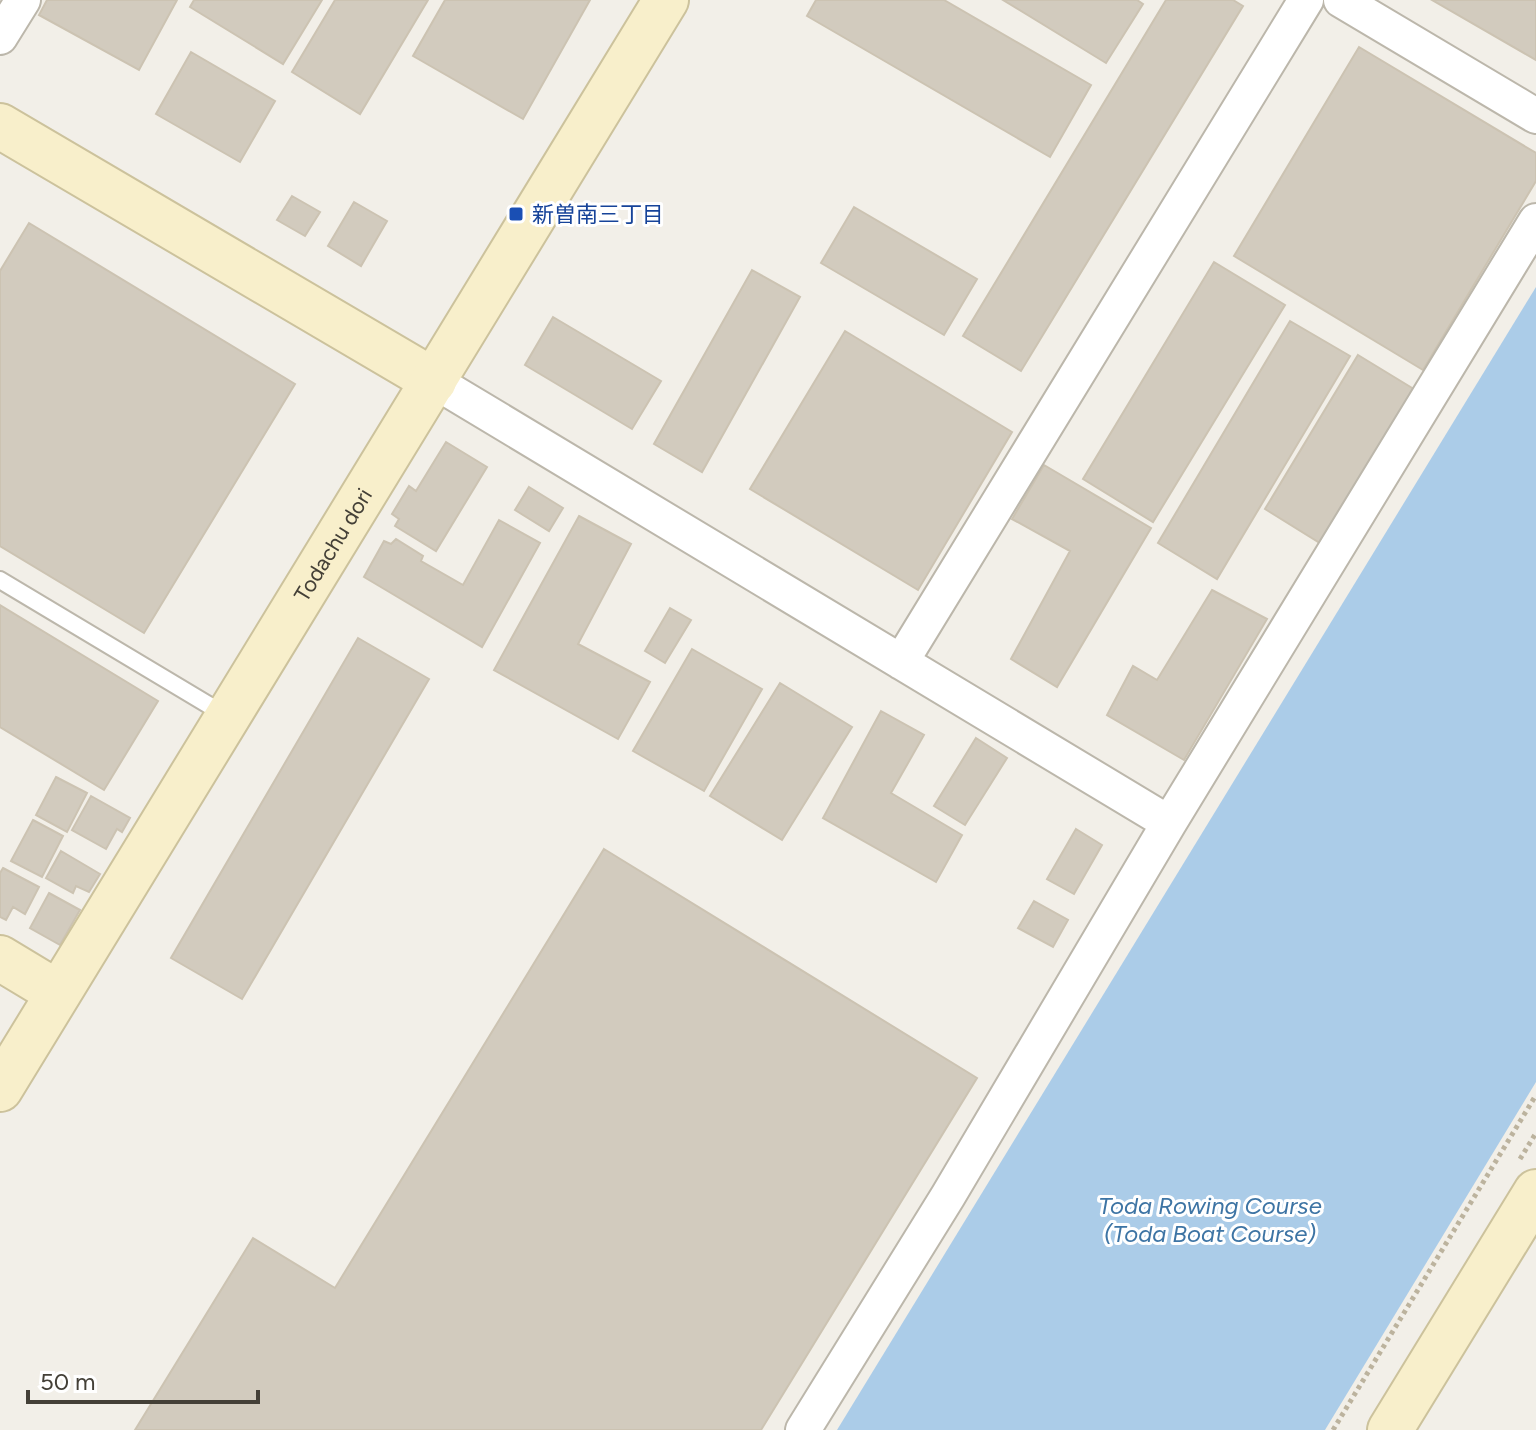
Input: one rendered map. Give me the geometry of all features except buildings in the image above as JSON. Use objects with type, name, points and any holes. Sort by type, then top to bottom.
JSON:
[{"type":"street","points":[[0,37],[23,0]]},
{"type":"street","name":"Todachu dori","points":[[0,1089],[666,0]]},
{"type":"street","points":[[901,662],[1306,0]]},
{"type":"street","points":[[1341,0],[1536,116]]},
{"type":"street","points":[[0,126],[434,381],[1169,823]]},
{"type":"street","points":[[803,1430],[948,1196],[1169,823],[1536,221]]},
{"type":"street","points":[[0,958],[58,993]]},
{"type":"street","points":[[1390,1430],[1536,1192]]},
{"type":"lane","points":[[0,580],[228,717]]},
{"type":"path","points":[[1333,1430],[1536,1095]]},
{"type":"water","name":"Toda Rowing Course (Toda Boat Course)","points":[[1536,287],[1536,1082],[1325,1430],[837,1430]]},
{"type":"place","name":"新曽南三丁目","points":[[516,214]]}]
